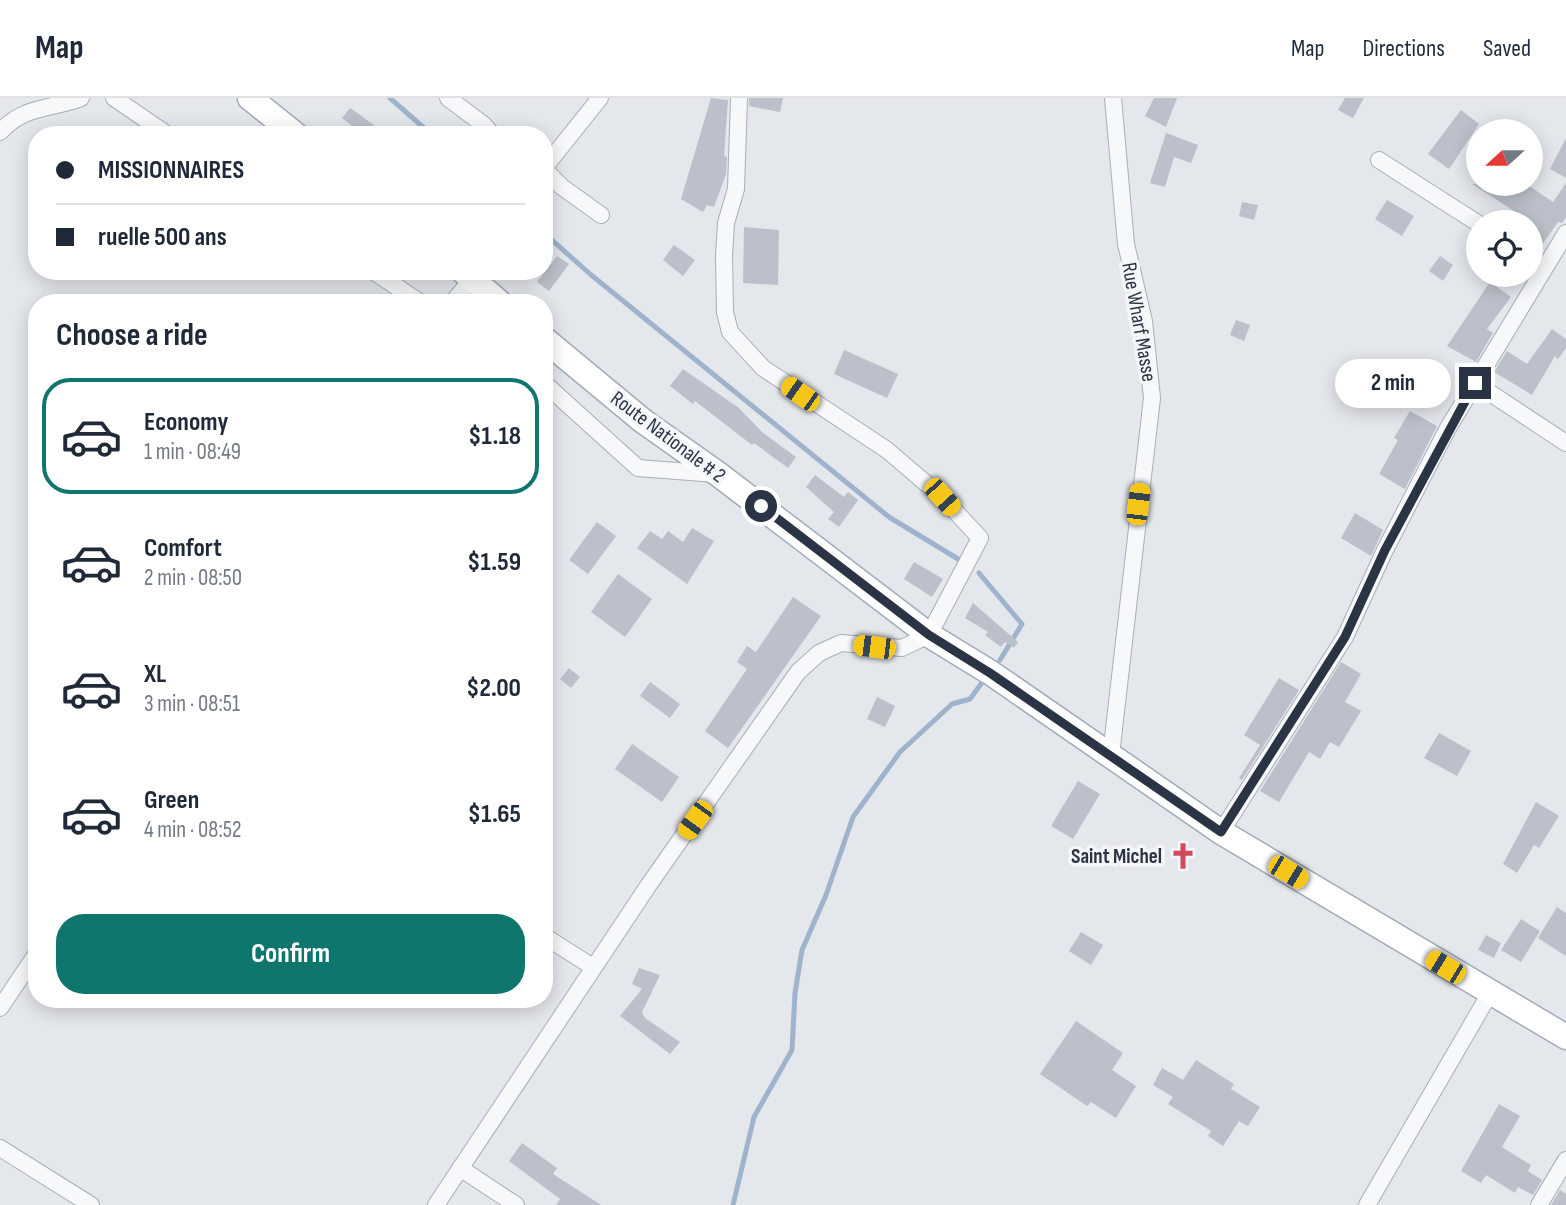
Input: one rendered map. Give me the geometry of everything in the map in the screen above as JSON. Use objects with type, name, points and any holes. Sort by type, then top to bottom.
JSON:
[{"type":"main road","points":[[250,98],[285,126]]},
{"type":"main road","points":[[474,280],[490,294]]},
{"type":"main road","name":"Route Nationale # 2","points":[[553,346],[643,421],[719,474],[929,635],[1111,755],[1221,832],[1566,1037]]},
{"type":"street","points":[[0,132],[14,117],[37,108],[56,107],[81,98]]},
{"type":"street","points":[[114,98],[155,126]]},
{"type":"street","points":[[448,98],[485,126]]},
{"type":"street","points":[[553,158],[600,98]]},
{"type":"street","points":[[436,1205],[593,967],[799,672],[818,653],[841,643],[902,648],[929,635],[979,538],[942,497],[887,450],[763,368],[730,332],[725,312],[724,256],[726,223],[736,189],[739,98]]},
{"type":"street","name":"Rue Wharf Masse","points":[[1111,755],[1152,398],[1144,321],[1126,244],[1113,98]]},
{"type":"street","points":[[1379,160],[1466,216]]},
{"type":"street","points":[[553,178],[601,215]]},
{"type":"street","points":[[1221,832],[1345,637],[1385,550],[1475,383],[1566,233]]},
{"type":"street","points":[[386,280],[408,294]]},
{"type":"street","points":[[1475,383],[1566,443]]},
{"type":"street","points":[[553,391],[638,468],[719,474]]},
{"type":"street","points":[[553,942],[593,967]]},
{"type":"street","points":[[0,1008],[28,966]]},
{"type":"street","points":[[1367,1205],[1490,993]]},
{"type":"street","points":[[0,1148],[91,1205]]},
{"type":"street","points":[[1539,1205],[1566,1160]]},
{"type":"street","points":[[460,1168],[516,1205]]},
{"type":"building","points":[[711,98],[728,100],[724,156],[727,157],[726,174],[714,207],[707,205],[703,212],[681,199]]},
{"type":"building","points":[[749,98],[783,98],[780,112],[749,106]]},
{"type":"building","points":[[1154,98],[1177,98],[1166,127],[1145,116]]},
{"type":"building","points":[[1345,98],[1364,98],[1353,118],[1338,110]]},
{"type":"building","points":[[350,108],[375,126],[352,126],[342,118]]},
{"type":"building","points":[[1461,110],[1473,119],[1466,119],[1466,144],[1449,169],[1428,154]]},
{"type":"building","points":[[1166,133],[1198,145],[1191,163],[1174,157],[1165,187],[1150,183]]},
{"type":"building","points":[[1566,138],[1566,178],[1550,169]]},
{"type":"building","points":[[1566,183],[1566,217],[1562,223],[1558,222],[1543,243],[1543,210],[1512,210],[1491,196],[1544,196],[1553,202]]},
{"type":"building","points":[[1387,200],[1414,216],[1402,236],[1375,219]]},
{"type":"building","points":[[1242,202],[1258,205],[1254,220],[1239,216]]},
{"type":"building","points":[[744,227],[779,230],[778,285],[743,283]]},
{"type":"building","points":[[674,245],[695,260],[683,276],[663,260]]},
{"type":"building","points":[[557,256],[569,264],[549,291],[537,282],[553,280],[553,261]]},
{"type":"building","points":[[1440,256],[1453,265],[1443,281],[1429,271]]},
{"type":"building","points":[[1487,287],[1497,287],[1511,297],[1487,329],[1493,333],[1476,362],[1447,346]]},
{"type":"building","points":[[1236,320],[1250,325],[1244,341],[1230,335]]},
{"type":"building","points":[[1552,329],[1566,339],[1566,348],[1558,359],[1555,356],[1532,395],[1494,372],[1507,351],[1527,364]]},
{"type":"building","points":[[844,350],[898,374],[887,398],[834,374]]},
{"type":"building","points":[[683,369],[739,408],[762,432],[796,457],[788,468],[670,386]]},
{"type":"building","points":[[1410,411],[1437,426],[1405,489],[1379,474],[1398,440],[1394,438]]},
{"type":"building","points":[[815,475],[844,497],[848,492],[858,500],[839,527],[828,519],[834,512],[806,487]]},
{"type":"building","points":[[1355,513],[1383,530],[1371,556],[1341,538]]},
{"type":"building","points":[[597,522],[616,536],[588,574],[569,560]]},
{"type":"building","points":[[692,528],[714,541],[687,584],[637,548],[650,531],[662,539],[668,531],[683,542]]},
{"type":"building","points":[[914,562],[943,579],[932,597],[904,579]]},
{"type":"building","points":[[618,574],[652,599],[625,637],[591,612]]},
{"type":"building","points":[[793,597],[821,616],[728,748],[705,731],[747,669],[737,662],[747,646],[756,652]]},
{"type":"building","points":[[973,603],[1018,642],[1014,648],[1005,642],[1001,647],[985,635],[988,632],[965,618]]},
{"type":"building","points":[[1341,662],[1361,674],[1345,702],[1361,711],[1339,747],[1330,742],[1320,759],[1309,752],[1279,802],[1260,791]]},
{"type":"building","points":[[569,668],[580,677],[571,688],[560,679]]},
{"type":"building","points":[[1279,678],[1299,690],[1242,780],[1239,778],[1260,745],[1244,735]]},
{"type":"building","points":[[650,682],[680,704],[670,718],[640,696]]},
{"type":"building","points":[[877,697],[895,706],[885,727],[867,719]]},
{"type":"building","points":[[1439,733],[1471,751],[1457,776],[1424,758]]},
{"type":"building","points":[[632,744],[679,777],[662,802],[615,769]]},
{"type":"building","points":[[1078,781],[1100,794],[1073,839],[1051,826]]},
{"type":"building","points":[[1536,802],[1559,816],[1539,848],[1534,845],[1517,873],[1503,864]]},
{"type":"building","points":[[1557,907],[1566,913],[1566,956],[1538,938]]},
{"type":"building","points":[[1521,919],[1540,931],[1521,962],[1501,950]]},
{"type":"building","points":[[1081,932],[1103,945],[1091,965],[1069,951]]},
{"type":"building","points":[[1486,935],[1501,943],[1494,958],[1478,950]]},
{"type":"building","points":[[639,968],[660,975],[642,1012],[645,1018],[680,1042],[670,1054],[620,1016],[642,989],[632,984]]},
{"type":"building","points":[[1076,1021],[1123,1053],[1112,1070],[1136,1086],[1116,1118],[1091,1102],[1087,1106],[1040,1074]]},
{"type":"building","points":[[1196,1060],[1234,1084],[1231,1089],[1260,1107],[1248,1126],[1239,1121],[1223,1146],[1208,1136],[1211,1131],[1168,1104],[1173,1097],[1153,1085],[1162,1068],[1183,1080]]},
{"type":"building","points":[[1499,1104],[1520,1116],[1502,1147],[1531,1165],[1528,1171],[1542,1180],[1533,1195],[1518,1187],[1515,1193],[1486,1175],[1481,1183],[1461,1171]]},
{"type":"building","points":[[522,1143],[557,1168],[553,1174],[601,1205],[556,1205],[560,1199],[509,1161]]},
{"type":"building","points":[[1560,1190],[1566,1194],[1566,1205],[1551,1205]]},
{"type":"waterway","points":[[390,98],[422,126]]},
{"type":"waterway","points":[[553,241],[889,517],[958,559]]},
{"type":"waterway","points":[[979,573],[1022,624],[1000,660]]},
{"type":"waterway","points":[[733,1205],[754,1117],[792,1050],[795,993],[802,950],[826,895],[853,817],[900,752],[952,704],[970,699],[981,684]]},
{"type":"place","name":"Saint Michel","points":[[1183,856]]},
{"type":"route","points":[[761,506],[929,635],[990,673],[1221,832],[1345,637],[1385,550],[1448,428],[1475,383]]}]
